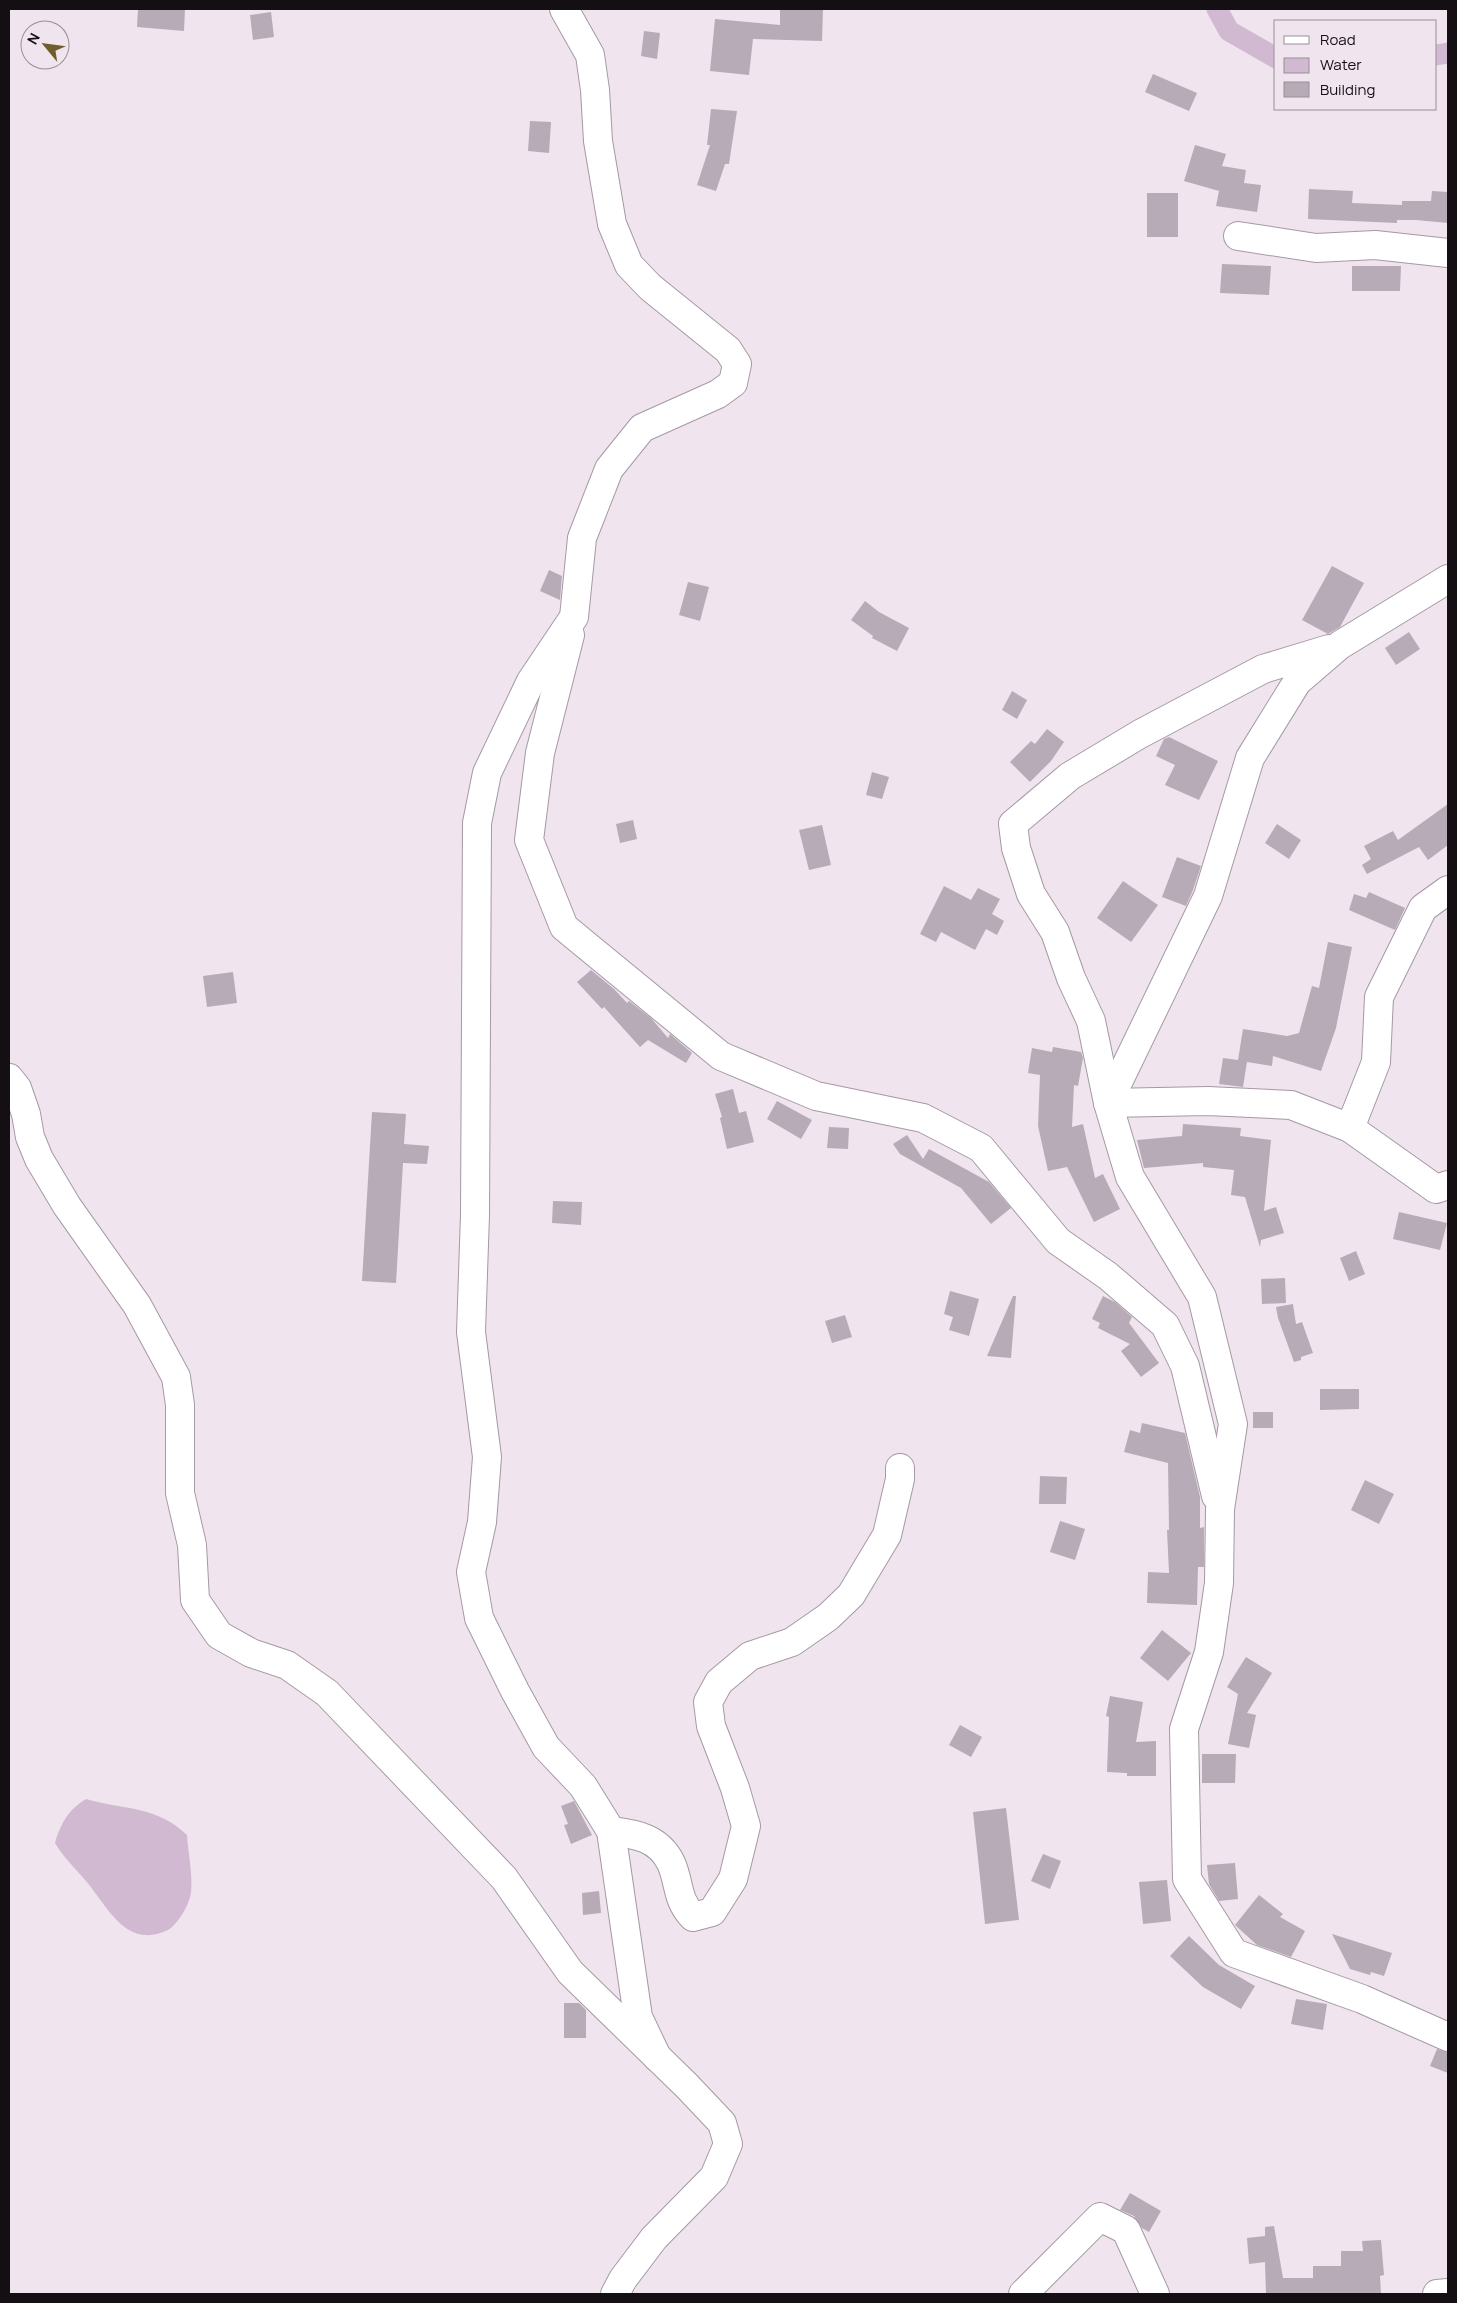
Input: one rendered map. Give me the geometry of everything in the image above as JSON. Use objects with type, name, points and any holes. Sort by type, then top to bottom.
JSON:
[{"type":"street","points":[[564,9],[590,55],[595,90],[598,141],[612,224],[629,265],[650,286],[728,350],[737,364],[733,383],[718,394],[642,428],[609,468],[582,538],[574,618],[540,753],[529,840],[564,927],[721,1056],[816,1096],[923,1118],[981,1148],[1058,1241],[1108,1276],[1165,1324],[1185,1366],[1220,1509]]},
{"type":"street","points":[[1238,236],[1316,248],[1375,245],[1448,253]]},
{"type":"street","points":[[1108,1103],[1208,896],[1250,758],[1297,682],[1340,645],[1448,578]]},
{"type":"street","points":[[574,618],[531,682],[487,773],[477,823],[475,1215],[471,1332],[487,1457],[482,1522],[471,1572],[479,1618],[515,1691],[546,1747],[583,1786],[612,1831],[638,2017],[657,2057]]},
{"type":"street","points":[[1340,645],[1263,669],[1140,734],[1070,776],[1013,824],[1016,848],[1031,894],[1055,932],[1071,978],[1091,1021],[1108,1103],[1130,1177],[1202,1297],[1233,1424],[1220,1509],[1219,1583],[1209,1652],[1184,1729],[1187,1879],[1234,1954],[1362,1999],[1448,2037]]},
{"type":"street","points":[[1350,1128],[1376,1062],[1378,997],[1423,908],[1448,890]]},
{"type":"street","points":[[9,1078],[20,1096],[26,1114],[30,1137],[38,1159],[67,1206],[137,1305],[176,1377],[180,1405],[180,1493],[192,1544],[195,1600],[219,1635],[251,1653],[287,1665],[328,1693],[504,1878],[570,1972],[722,2123],[728,2144],[714,2177],[654,2238],[623,2279],[615,2294]]},
{"type":"street","points":[[1108,1103],[1208,1101],[1291,1105],[1350,1128],[1436,1189],[1448,1185]]},
{"type":"street","points":[[612,1831],[634,1834],[655,1842],[671,1862],[684,1907],[693,1917],[712,1912],[732,1879],[746,1826],[735,1788],[711,1726],[708,1702],[719,1682],[750,1656],[792,1642],[828,1617],[851,1595],[887,1535],[900,1479],[900,1468]]},
{"type":"street","points":[[1023,2294],[1100,2217],[1126,2230],[1155,2294]]},
{"type":"street","points":[[1437,2294],[1448,2293]]},
{"type":"water","points":[[86,1799],[152,1814],[176,1826],[187,1835],[191,1878],[190,1897],[179,1919],[168,1930],[153,1935],[129,1930],[111,1913],[55,1843],[60,1829],[70,1812]]},
{"type":"building","points":[[138,9],[185,9],[184,31],[137,27]]},
{"type":"building","points":[[780,9],[823,9],[822,41],[753,39],[749,75],[710,71],[715,19],[780,25]]},
{"type":"building","points":[[271,12],[274,37],[253,40],[250,15]]},
{"type":"building","points":[[644,31],[660,33],[657,59],[641,56]]},
{"type":"building","points":[[1153,74],[1197,93],[1189,111],[1145,92]]},
{"type":"building","points":[[711,109],[737,111],[729,164],[725,164],[716,191],[697,185],[710,145],[707,145]]},
{"type":"building","points":[[530,121],[551,122],[549,153],[528,151]]},
{"type":"building","points":[[1195,145],[1226,154],[1222,166],[1246,170],[1244,183],[1261,185],[1257,212],[1216,206],[1219,191],[1184,181]]},
{"type":"building","points":[[1309,189],[1353,191],[1352,203],[1402,205],[1402,201],[1431,201],[1432,191],[1448,192],[1448,223],[1416,220],[1397,220],[1397,223],[1308,219]]},
{"type":"building","points":[[1147,193],[1178,193],[1178,237],[1147,237]]},
{"type":"building","points":[[1222,264],[1271,266],[1269,295],[1220,293]]},
{"type":"building","points":[[1352,266],[1401,266],[1400,291],[1352,291]]},
{"type":"building","points":[[1332,566],[1364,583],[1340,627],[1328,634],[1302,620]]},
{"type":"building","points":[[549,570],[562,576],[560,600],[540,591]]},
{"type":"building","points":[[688,582],[709,587],[700,621],[679,615]]},
{"type":"building","points":[[865,601],[879,612],[909,628],[897,651],[872,638],[873,636],[851,620]]},
{"type":"building","points":[[1409,632],[1420,649],[1396,665],[1385,648]]},
{"type":"building","points":[[1012,691],[1027,700],[1017,719],[1002,710]]},
{"type":"building","points":[[1047,729],[1064,742],[1051,761],[1030,782],[1010,762],[1031,741],[1035,744]]},
{"type":"building","points":[[1169,737],[1218,761],[1199,800],[1165,785],[1175,765],[1156,756],[1164,739]]},
{"type":"building","points":[[872,772],[889,777],[882,799],[866,795]]},
{"type":"building","points":[[1448,804],[1448,845],[1428,860],[1419,847],[1367,874],[1362,865],[1371,859],[1364,846],[1393,831],[1398,840]]},
{"type":"building","points":[[633,820],[637,839],[620,843],[616,824]]},
{"type":"building","points":[[1277,824],[1301,840],[1289,859],[1265,843]]},
{"type":"building","points":[[822,825],[831,865],[809,870],[799,830]]},
{"type":"building","points":[[1177,857],[1201,866],[1186,906],[1162,897]]},
{"type":"building","points":[[1123,881],[1158,905],[1131,942],[1097,918]]},
{"type":"building","points":[[944,886],[971,900],[978,888],[1000,899],[992,914],[1004,921],[997,935],[986,929],[975,950],[941,932],[936,942],[920,934]]},
{"type":"building","points":[[1369,892],[1405,908],[1395,930],[1349,910],[1354,894],[1366,898]]},
{"type":"building","points":[[1328,942],[1352,947],[1336,1028],[1321,1071],[1273,1056],[1272,1066],[1247,1062],[1243,1087],[1219,1084],[1223,1058],[1238,1060],[1243,1029],[1287,1036],[1299,1033],[1312,986],[1319,988]]},
{"type":"building","points":[[591,970],[614,989],[627,1003],[629,1001],[651,1018],[668,1038],[670,1034],[692,1053],[686,1063],[648,1040],[640,1047],[604,1007],[602,1009],[577,982]]},
{"type":"building","points":[[233,972],[237,1003],[207,1007],[203,976]]},
{"type":"building","points":[[1053,1047],[1081,1052],[1083,1058],[1078,1086],[1074,1085],[1072,1127],[1083,1124],[1095,1178],[1103,1174],[1120,1209],[1094,1222],[1067,1167],[1048,1171],[1038,1126],[1040,1075],[1028,1073],[1032,1048],[1052,1052]]},
{"type":"building","points":[[733,1089],[739,1113],[746,1111],[754,1142],[727,1149],[720,1118],[722,1117],[715,1094]]},
{"type":"building","points":[[777,1101],[812,1120],[801,1139],[767,1119]]},
{"type":"building","points":[[372,1112],[406,1114],[404,1144],[429,1146],[427,1164],[403,1163],[396,1283],[362,1281]]},
{"type":"building","points":[[1183,1124],[1241,1128],[1240,1136],[1271,1140],[1264,1211],[1276,1207],[1284,1233],[1261,1240],[1260,1247],[1245,1197],[1231,1195],[1234,1170],[1203,1167],[1203,1163],[1144,1168],[1137,1140],[1182,1136]]},
{"type":"building","points":[[829,1127],[849,1128],[848,1149],[827,1148]]},
{"type":"building","points":[[907,1135],[923,1159],[929,1149],[989,1182],[1011,1208],[991,1224],[961,1188],[900,1154],[893,1144]]},
{"type":"building","points":[[553,1201],[582,1202],[581,1225],[552,1223]]},
{"type":"building","points":[[1399,1212],[1447,1223],[1440,1250],[1393,1239]]},
{"type":"building","points":[[1356,1251],[1365,1274],[1349,1281],[1340,1258]]},
{"type":"building","points":[[1285,1278],[1286,1303],[1262,1304],[1261,1279]]},
{"type":"building","points":[[950,1291],[979,1299],[969,1336],[949,1330],[953,1317],[944,1314]]},
{"type":"building","points":[[1013,1296],[1016,1296],[1011,1358],[987,1356]]},
{"type":"building","points":[[1103,1296],[1115,1302],[1132,1317],[1129,1323],[1159,1363],[1141,1377],[1121,1351],[1130,1344],[1098,1328],[1100,1323],[1092,1319]]},
{"type":"building","points":[[1293,1304],[1296,1324],[1302,1322],[1313,1353],[1301,1357],[1301,1360],[1294,1362],[1278,1318],[1276,1307]]},
{"type":"building","points":[[845,1315],[852,1337],[832,1343],[825,1321]]},
{"type":"building","points":[[1320,1389],[1359,1389],[1359,1409],[1320,1410]]},
{"type":"building","points":[[1253,1412],[1273,1412],[1273,1428],[1253,1428]]},
{"type":"building","points":[[1142,1423],[1185,1433],[1200,1497],[1200,1528],[1204,1527],[1204,1567],[1198,1567],[1197,1605],[1147,1603],[1148,1572],[1169,1573],[1167,1530],[1169,1530],[1168,1463],[1124,1452],[1130,1430],[1140,1433]]},
{"type":"building","points":[[1040,1476],[1067,1477],[1066,1504],[1039,1504]]},
{"type":"building","points":[[1365,1480],[1394,1494],[1379,1524],[1351,1510]]},
{"type":"building","points":[[1060,1521],[1085,1529],[1075,1560],[1050,1552]]},
{"type":"building","points":[[1162,1630],[1191,1653],[1168,1681],[1140,1658]]},
{"type":"building","points":[[1246,1657],[1272,1673],[1247,1713],[1256,1715],[1249,1748],[1228,1744],[1238,1694],[1227,1687]]},
{"type":"building","points":[[1110,1696],[1143,1702],[1136,1742],[1156,1741],[1156,1776],[1127,1776],[1127,1773],[1107,1772],[1109,1717],[1106,1716]]},
{"type":"building","points":[[960,1725],[982,1737],[971,1757],[949,1745]]},
{"type":"building","points":[[1202,1754],[1236,1754],[1235,1783],[1202,1783]]},
{"type":"building","points":[[574,1801],[592,1835],[571,1844],[564,1825],[568,1824],[561,1806]]},
{"type":"building","points":[[1006,1808],[1019,1920],[985,1924],[973,1812]]},
{"type":"building","points":[[1043,1854],[1061,1861],[1050,1889],[1031,1881]]},
{"type":"building","points":[[1235,1863],[1238,1899],[1219,1901],[1209,1884],[1207,1865]]},
{"type":"building","points":[[1167,1880],[1171,1921],[1143,1924],[1139,1882]]},
{"type":"building","points":[[599,1891],[601,1913],[583,1915],[582,1893]]},
{"type":"building","points":[[1259,1895],[1283,1914],[1280,1917],[1305,1931],[1291,1957],[1257,1945],[1235,1925]]},
{"type":"building","points":[[1332,1934],[1392,1953],[1384,1976],[1371,1972],[1370,1975],[1350,1969]]},
{"type":"building","points":[[1189,1936],[1219,1965],[1255,1986],[1241,2009],[1203,1987],[1170,1956]]},
{"type":"building","points":[[1296,1999],[1327,2004],[1323,2030],[1291,2024]]},
{"type":"building","points":[[564,2003],[579,2003],[586,2010],[586,2038],[564,2038]]},
{"type":"building","points":[[1437,2049],[1448,2052],[1448,2073],[1430,2066]]},
{"type":"building","points":[[1130,2193],[1161,2211],[1149,2232],[1142,2228],[1134,2216],[1120,2210]]},
{"type":"building","points":[[1274,2226],[1283,2278],[1313,2278],[1313,2266],[1341,2266],[1341,2251],[1363,2251],[1362,2241],[1381,2240],[1384,2275],[1380,2276],[1381,2294],[1266,2294],[1265,2262],[1249,2264],[1247,2238],[1265,2236],[1265,2227]]},
{"type":"waterway","points":[[1217,9],[1229,31],[1274,57]]},
{"type":"waterway","points":[[1437,55],[1448,53]]}]
